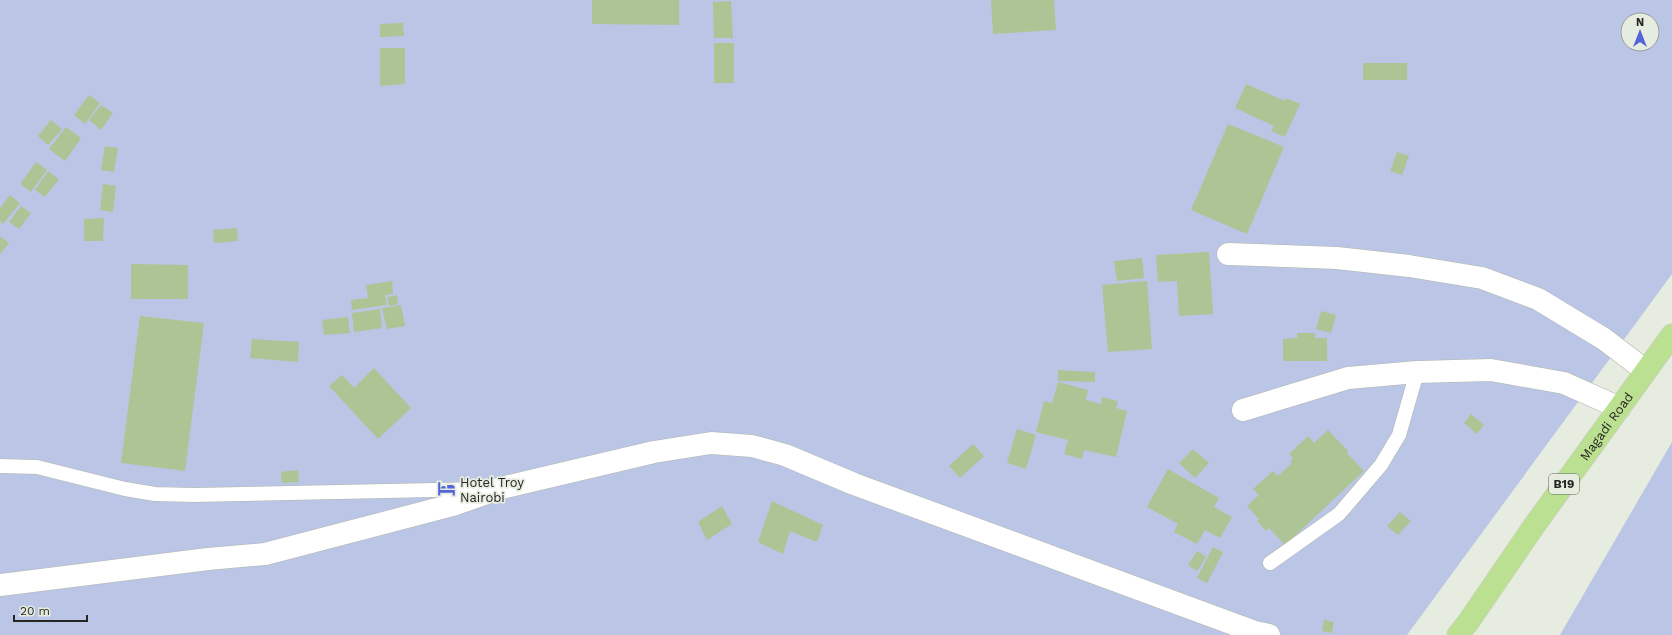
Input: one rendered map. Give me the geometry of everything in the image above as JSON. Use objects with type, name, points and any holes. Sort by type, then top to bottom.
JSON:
[{"type":"highway","name":"Magadi Road","points":[[1458,635],[1534,526],[1672,335]]},
{"type":"street","points":[[1228,254],[1337,258],[1482,278],[1538,299],[1604,339],[1646,371]]},
{"type":"street","points":[[1243,410],[1348,378],[1417,372],[1491,370],[1564,383],[1620,408]]},
{"type":"street","points":[[0,585],[208,559],[265,554],[456,504],[501,488],[654,452],[711,443],[752,446],[785,455],[854,484],[1255,632],[1269,635]]},
{"type":"lane","points":[[1270,563],[1339,514],[1381,465],[1399,435],[1417,372]]},
{"type":"lane","points":[[0,466],[37,467],[125,489],[155,494],[194,495],[501,488]]},
{"type":"shaded area","points":[[0,0],[1672,0],[1672,274],[1407,635],[0,635]]},
{"type":"shaded area","points":[[1672,442],[1672,635],[1560,635]]},
{"type":"building","points":[[592,0],[679,0],[679,25],[592,24]]},
{"type":"building","points":[[991,0],[1054,0],[1056,30],[993,34]]},
{"type":"building","points":[[731,1],[733,38],[714,38],[713,2]]},
{"type":"building","points":[[403,23],[404,36],[380,37],[380,24]]},
{"type":"building","points":[[714,43],[734,43],[734,83],[714,83]]},
{"type":"building","points":[[380,48],[405,48],[405,84],[380,86]]},
{"type":"building","points":[[1363,63],[1407,63],[1407,80],[1363,80]]},
{"type":"building","points":[[1246,84],[1285,101],[1286,98],[1300,104],[1285,137],[1271,131],[1274,126],[1235,108]]},
{"type":"building","points":[[89,95],[100,103],[85,124],[74,115]]},
{"type":"building","points":[[101,105],[113,113],[101,130],[89,120]]},
{"type":"building","points":[[51,120],[62,129],[48,145],[38,136]]},
{"type":"building","points":[[1228,124],[1284,147],[1247,234],[1191,210]]},
{"type":"building","points":[[66,127],[81,138],[65,161],[49,149]]},
{"type":"building","points":[[105,146],[118,148],[114,172],[101,170]]},
{"type":"building","points":[[1397,152],[1409,156],[1402,175],[1390,171]]},
{"type":"building","points":[[36,162],[47,170],[31,192],[20,184]]},
{"type":"building","points":[[48,171],[59,179],[45,197],[35,190]]},
{"type":"building","points":[[103,184],[116,186],[113,212],[100,210]]},
{"type":"building","points":[[10,195],[20,203],[3,224],[0,221],[0,208]]},
{"type":"building","points":[[21,206],[31,213],[19,229],[9,222]]},
{"type":"building","points":[[104,218],[103,241],[84,241],[84,219]]},
{"type":"building","points":[[237,228],[238,241],[214,243],[213,230]]},
{"type":"building","points":[[0,236],[9,243],[0,254]]},
{"type":"building","points":[[1209,252],[1213,314],[1179,316],[1177,281],[1158,282],[1156,255]]},
{"type":"building","points":[[1142,258],[1144,278],[1117,281],[1114,261]]},
{"type":"building","points":[[131,264],[188,265],[188,299],[131,299]]},
{"type":"building","points":[[392,281],[393,294],[385,295],[387,305],[352,310],[351,300],[368,298],[366,285]]},
{"type":"building","points":[[1147,281],[1152,349],[1108,352],[1102,285]]},
{"type":"building","points":[[397,295],[398,304],[389,306],[387,297]]},
{"type":"building","points":[[401,305],[405,326],[387,329],[382,308]]},
{"type":"building","points":[[380,309],[382,328],[354,332],[352,313]]},
{"type":"building","points":[[1321,311],[1336,315],[1331,333],[1316,329]]},
{"type":"building","points":[[140,316],[204,323],[185,471],[121,463]]},
{"type":"building","points":[[348,317],[350,333],[324,335],[322,320]]},
{"type":"building","points":[[1297,333],[1315,333],[1315,338],[1327,338],[1327,361],[1283,361],[1283,339],[1297,338]]},
{"type":"building","points":[[252,339],[299,342],[298,362],[250,358]]},
{"type":"building","points":[[374,368],[411,408],[378,439],[329,386],[342,375],[354,388]]},
{"type":"building","points":[[1058,370],[1095,372],[1095,382],[1058,381]]},
{"type":"building","points":[[1058,382],[1088,390],[1086,400],[1101,404],[1102,397],[1118,401],[1116,408],[1127,411],[1116,457],[1084,450],[1082,459],[1064,454],[1068,440],[1036,432],[1044,401],[1052,403]]},
{"type":"building","points":[[1471,414],[1484,425],[1477,434],[1464,423]]},
{"type":"building","points":[[1017,429],[1036,435],[1026,469],[1007,463]]},
{"type":"building","points":[[1328,430],[1364,471],[1285,545],[1269,528],[1266,531],[1257,521],[1259,519],[1247,506],[1259,495],[1253,489],[1273,471],[1278,476],[1292,463],[1290,461],[1293,458],[1289,454],[1308,436],[1314,443]]},
{"type":"building","points":[[973,444],[984,456],[960,478],[949,466]]},
{"type":"building","points":[[1193,449],[1209,463],[1195,478],[1179,463]]},
{"type":"building","points":[[1168,469],[1219,498],[1214,507],[1232,517],[1220,538],[1205,530],[1197,544],[1174,532],[1178,524],[1147,507]]},
{"type":"building","points":[[298,470],[299,482],[282,483],[281,472]]},
{"type":"building","points":[[772,501],[823,525],[817,542],[790,531],[783,554],[758,542]]},
{"type":"building","points":[[722,506],[732,524],[707,540],[698,522]]},
{"type":"building","points":[[1400,512],[1411,521],[1398,535],[1387,526]]},
{"type":"building","points":[[1213,547],[1223,552],[1207,583],[1197,578]]},
{"type":"building","points":[[1197,551],[1206,557],[1197,571],[1188,565]]},
{"type":"building","points":[[1324,620],[1334,622],[1332,633],[1322,631]]},
{"type":"place","name":"Hotel Troy Nairobi","points":[[447,489]]}]
